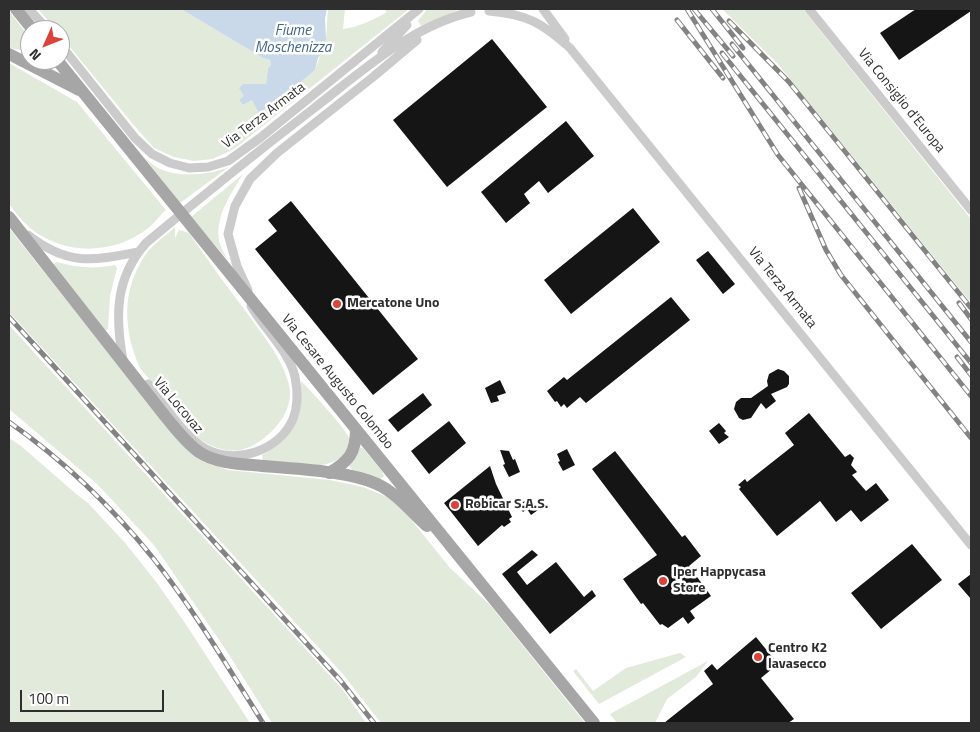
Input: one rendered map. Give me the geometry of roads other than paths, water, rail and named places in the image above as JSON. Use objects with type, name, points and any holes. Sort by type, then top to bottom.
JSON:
[{"type":"main road","points":[[16,9],[25,20]]},
{"type":"main road","points":[[9,54],[83,93]]},
{"type":"main road","name":"Via Cesare Augusto Colombo","points":[[65,70],[594,723]]},
{"type":"main road","name":"Via Locovaz","points":[[9,217],[124,365],[182,436],[199,452],[213,459],[238,464],[329,473],[378,484],[391,492],[461,558]]},
{"type":"main road","points":[[329,473],[341,466],[353,452],[356,441],[356,429]]},
{"type":"street","points":[[29,9],[39,20]]},
{"type":"street","name":"Via Terza Armata","points":[[70,56],[136,138],[152,154],[170,163],[189,168],[208,166],[228,161],[260,138],[419,9]]},
{"type":"street","name":"Via Terza Armata","points":[[374,61],[419,9]]},
{"type":"street","name":"Via Terza Armata","points":[[543,9],[570,48],[971,545]]},
{"type":"street","name":"Via Consiglio d'Europa","points":[[809,9],[971,210]]},
{"type":"street","name":"Via Terza Armata","points":[[124,365],[120,342],[119,295],[138,252],[146,242],[234,170],[374,61],[414,36],[467,10],[491,10],[513,13],[542,25],[570,48]]},
{"type":"street","name":"Via Terza Armata","points":[[253,302],[237,266],[228,234],[235,206],[250,179],[277,153],[439,23]]},
{"type":"street","points":[[18,228],[38,243],[70,258],[101,259],[138,252]]},
{"type":"street","name":"Via Locovaz","points":[[120,342],[134,367],[197,443],[220,455],[238,457],[267,448],[286,430],[293,419],[297,403],[295,376],[290,362],[257,317],[240,286]]},
{"type":"water","name":"Fiume Moschenizza","points":[[181,9],[327,9],[325,18],[326,39],[315,70],[289,92],[259,113],[252,100],[243,105],[239,100],[244,96],[239,88],[243,84],[266,84],[268,68],[271,65],[270,60],[263,58]]},
{"type":"railway","points":[[687,9],[778,155],[971,396]]},
{"type":"railway","points":[[694,9],[733,56]]},
{"type":"railway","points":[[712,9],[743,48]]},
{"type":"railway","points":[[677,20],[723,78]]},
{"type":"railway","points":[[729,21],[789,82],[971,308]]},
{"type":"railway","points":[[732,44],[971,342]]},
{"type":"railway","points":[[722,53],[971,363]]},
{"type":"railway","points":[[799,188],[826,250],[841,275],[971,438]]},
{"type":"railway","points":[[959,303],[971,319]]},
{"type":"railway","points":[[9,317],[340,680],[374,723]]},
{"type":"railway","points":[[957,357],[971,375]]},
{"type":"railway","points":[[9,422],[49,452],[86,485],[137,539],[197,618],[263,723]]},
{"type":"place","name":"Mercatone Uno","points":[[337,304]]},
{"type":"place","name":"Robicar S.A.S.","points":[[455,505]]},
{"type":"place","name":"Iper Happycasa Store","points":[[663,581]]},
{"type":"place","name":"Centro K2 lavasecco","points":[[758,657]]}]
